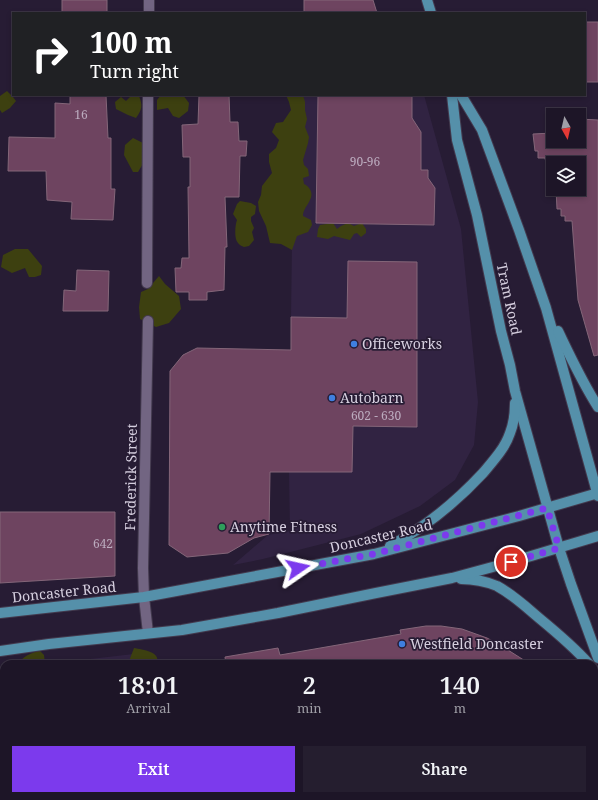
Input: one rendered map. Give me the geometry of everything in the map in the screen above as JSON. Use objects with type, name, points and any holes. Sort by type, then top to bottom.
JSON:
[{"type":"main road","points":[[427,0],[431,12]]},
{"type":"main road","name":"Tram Road","points":[[452,96],[457,140],[477,215],[515,391],[559,548],[598,658]]},
{"type":"main road","name":"Tram Road","points":[[462,96],[482,130],[546,308],[598,494]]},
{"type":"main road","points":[[546,308],[586,390],[598,407]]},
{"type":"main road","points":[[374,554],[399,542],[437,516],[453,503],[491,464],[500,453],[514,421],[515,391]]},
{"type":"main road","name":"Doncaster Road","points":[[0,613],[144,597],[374,554],[598,494]]},
{"type":"main road","points":[[0,651],[49,644],[188,629],[278,613],[452,578],[598,536]]},
{"type":"main road","points":[[452,578],[483,581],[506,592],[526,607],[585,660]]},
{"type":"street","points":[[149,0],[149,12]]},
{"type":"street","points":[[147,283],[148,96]]},
{"type":"street","name":"Frederick Street","points":[[148,321],[144,514],[144,597],[148,633]]},
{"type":"shaded area","points":[[294,96],[424,96],[461,229],[478,402],[474,445],[455,480],[420,506],[361,534],[263,559],[233,565],[268,535],[290,531],[289,471]]},
{"type":"shaded area","points":[[134,654],[156,660],[81,660]]},
{"type":"green space","points":[[7,91],[16,101],[10,108],[2,113],[0,110],[0,96]]},
{"type":"green space","points":[[139,96],[141,107],[136,118],[116,109],[115,102],[121,97],[126,101],[130,97]]},
{"type":"green space","points":[[160,96],[184,96],[189,103],[188,111],[179,118],[173,116],[168,108],[157,110],[157,100]]},
{"type":"green space","points":[[286,96],[303,96],[305,102],[307,119],[305,127],[309,137],[303,160],[304,165],[308,169],[309,176],[303,178],[304,184],[309,187],[311,192],[311,199],[303,216],[311,220],[312,225],[308,232],[297,236],[292,250],[281,244],[270,243],[266,226],[259,211],[258,202],[261,195],[262,186],[272,173],[269,162],[269,154],[276,148],[279,140],[272,132],[276,123],[283,122],[291,110]]},
{"type":"green space","points":[[133,138],[143,143],[144,162],[138,172],[133,172],[124,155],[125,145]]},
{"type":"green space","points":[[240,201],[251,203],[256,206],[255,214],[251,217],[254,228],[252,232],[254,240],[249,246],[244,247],[239,244],[236,238],[235,232],[237,220],[233,214],[237,204]]},
{"type":"green space","points":[[333,223],[337,229],[348,223],[354,226],[362,223],[366,229],[366,233],[361,237],[357,233],[354,234],[350,240],[334,236],[328,239],[317,237],[320,225]]},
{"type":"green space","points":[[15,249],[28,249],[42,266],[41,275],[29,277],[25,268],[12,273],[1,267],[3,255]]},
{"type":"green space","points":[[159,276],[165,284],[179,296],[181,309],[169,323],[156,327],[140,319],[139,307],[141,292],[148,289]]},
{"type":"green space","points":[[134,648],[154,654],[158,660],[129,660]]},
{"type":"green space","points":[[40,651],[44,655],[45,660],[21,660],[28,655]]},
{"type":"building","points":[[62,0],[107,0],[107,12],[62,12]]},
{"type":"building","points":[[304,0],[373,0],[377,12],[304,12]]},
{"type":"building","points":[[586,22],[598,22],[598,82],[586,82]]},
{"type":"building","points":[[70,96],[106,96],[108,138],[111,138],[111,189],[115,189],[113,220],[71,219],[72,202],[47,200],[46,171],[8,171],[9,137],[55,138],[55,103],[70,104]]},
{"type":"building","points":[[199,96],[229,96],[230,122],[238,122],[239,141],[247,141],[246,156],[240,156],[239,197],[225,197],[227,247],[225,247],[224,290],[207,292],[207,300],[189,300],[189,292],[176,292],[175,268],[181,268],[182,258],[189,258],[188,187],[190,187],[190,157],[183,157],[182,125],[198,124]]},
{"type":"building","points":[[318,96],[412,96],[412,118],[421,132],[421,170],[428,170],[428,178],[435,188],[434,225],[316,223]]},
{"type":"building","points":[[586,119],[598,120],[598,355],[594,356],[578,300],[572,221],[565,221],[565,216],[561,216],[561,209],[557,209],[556,196],[586,196],[586,156],[546,156],[546,163],[545,158],[538,158],[538,151],[535,151],[533,134],[546,133],[546,148],[586,148]]},
{"type":"building","points":[[348,261],[417,262],[417,427],[353,426],[352,472],[270,472],[269,534],[254,538],[228,553],[187,557],[169,545],[170,371],[183,355],[197,348],[291,350],[291,317],[347,318]]},
{"type":"building","points":[[77,270],[109,271],[108,311],[63,311],[64,290],[76,291]]},
{"type":"building","points":[[0,512],[115,512],[115,576],[0,583]]},
{"type":"building","name":"Westfield Doncaster","points":[[426,626],[441,626],[462,629],[487,638],[524,660],[225,660],[225,657],[278,648],[280,655],[401,634],[400,630]]},
{"type":"place","name":"Officeworks","points":[[354,344]]},
{"type":"place","name":"Autobarn","points":[[332,398]]},
{"type":"place","name":"Anytime Fitness","points":[[222,527]]},
{"type":"place","name":"Westfield Doncaster","points":[[402,644]]},
{"type":"route","points":[[298,568],[374,554],[547,508],[559,548],[511,562]]}]
